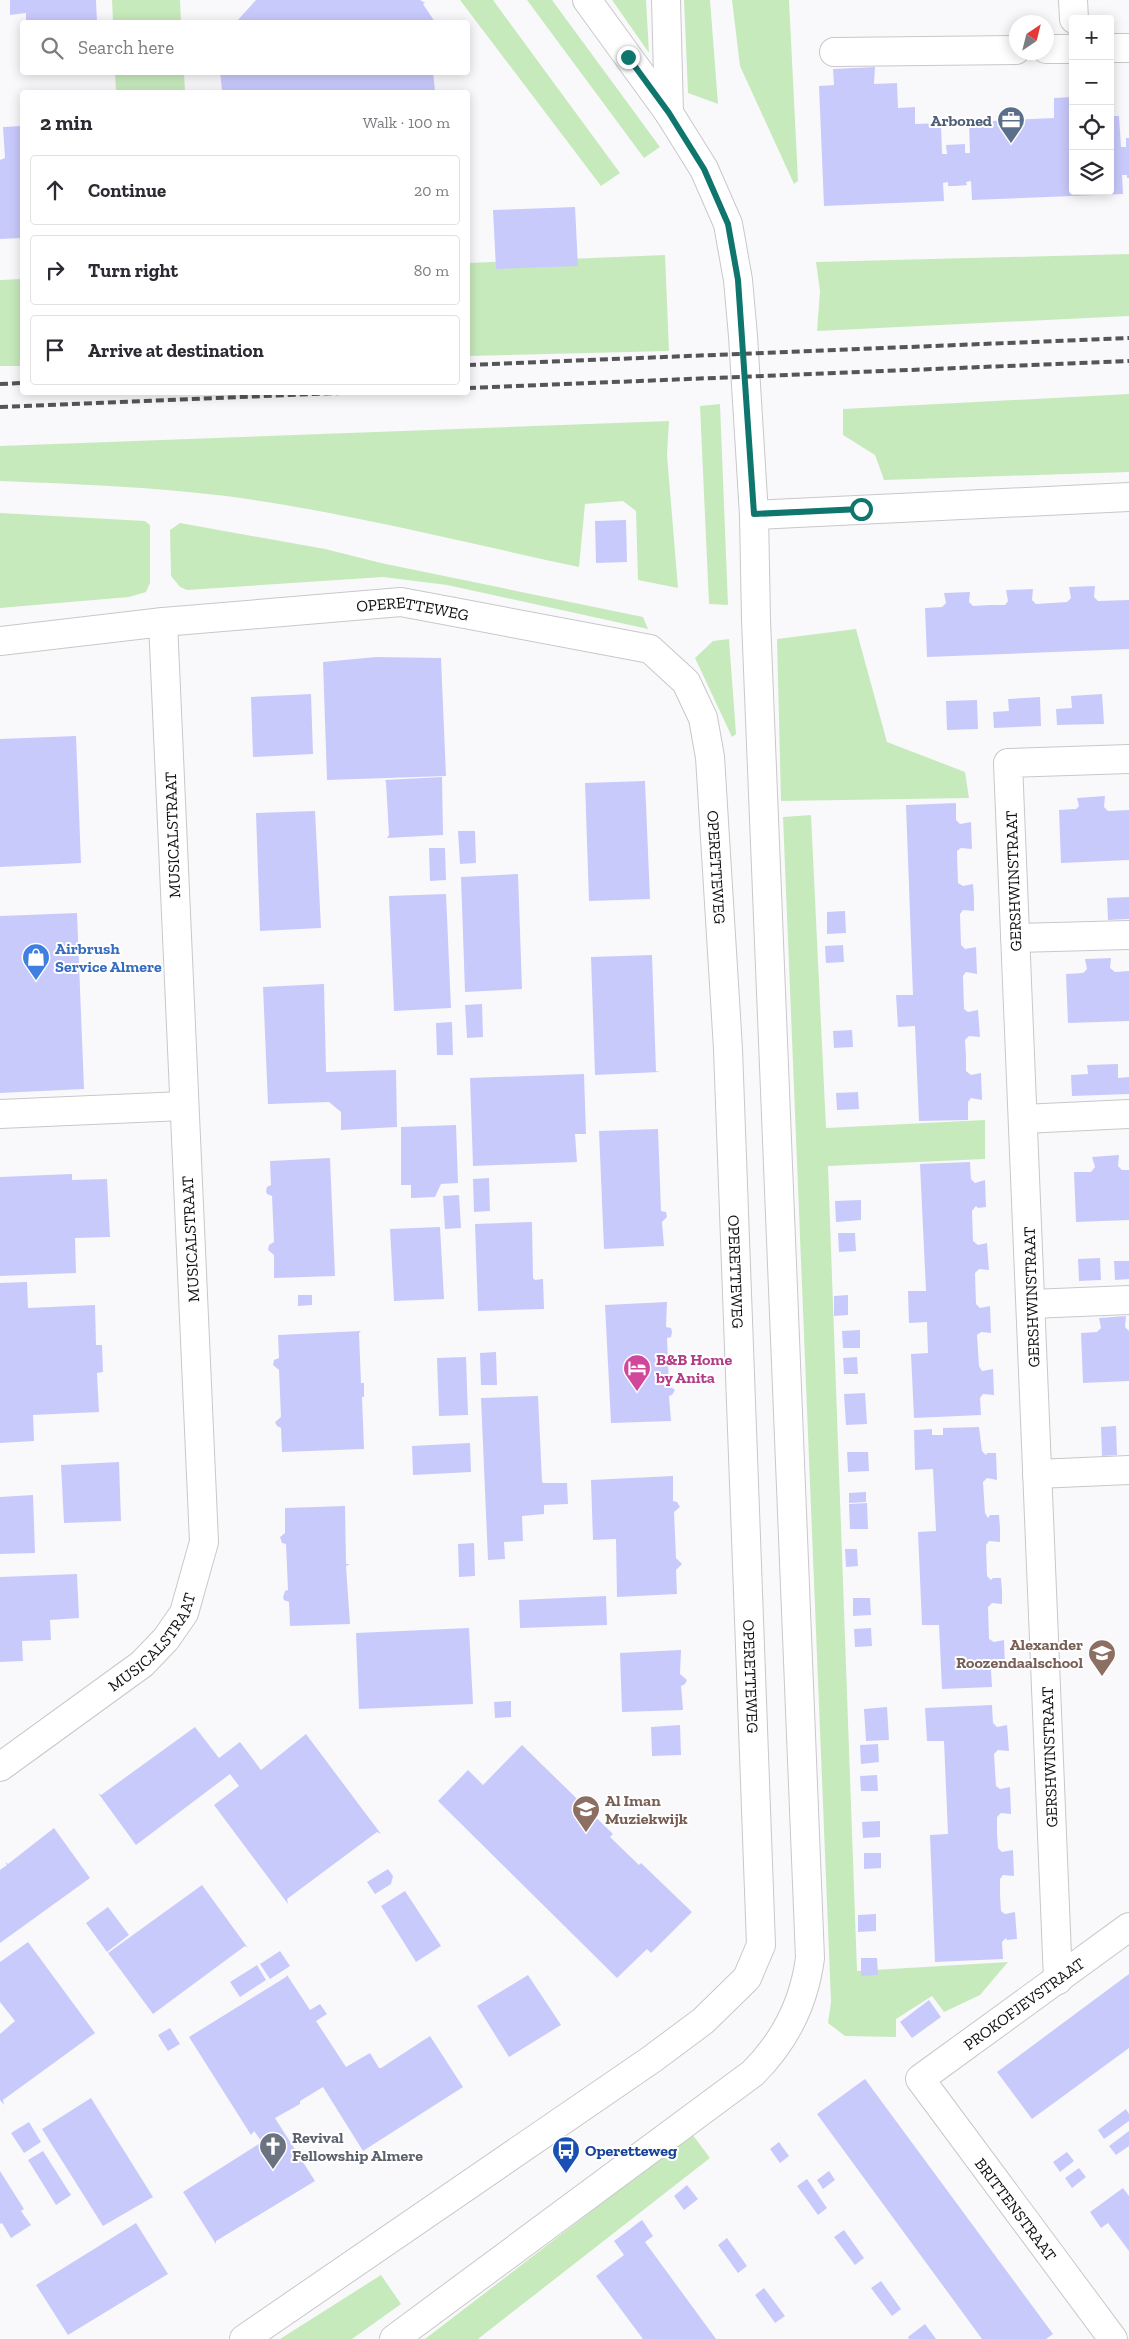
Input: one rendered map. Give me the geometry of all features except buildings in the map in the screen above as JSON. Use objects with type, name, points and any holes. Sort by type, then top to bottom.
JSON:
[{"type":"street","points":[[394,2339],[753,2074],[774,2051],[788,2030],[796,2013],[807,1977],[811,1939],[757,640],[754,514],[738,280],[728,224],[704,169],[669,113],[587,0]]},
{"type":"street","points":[[666,0],[669,113]]},
{"type":"street","points":[[1073,0],[1074,15]]},
{"type":"street","points":[[1114,48],[1129,48]]},
{"type":"street","points":[[1054,49],[1069,49]]},
{"type":"street","points":[[834,52],[1009,50]]},
{"type":"street","points":[[754,514],[1129,497]]},
{"type":"street","name":"OPERETTEWEG","points":[[0,641],[163,622],[400,602],[650,649],[686,682],[703,718],[710,757],[728,1049],[761,1945],[747,1978],[703,2021],[652,2059],[244,2339]]},
{"type":"street","name":"MUSICALSTRAAT","points":[[0,1766],[142,1664],[166,1639],[184,1613],[204,1542],[163,622]]},
{"type":"street","name":"GERSHWINSTRAAT","points":[[1058,1980],[1008,763],[1129,759]]},
{"type":"street","points":[[1016,938],[1129,935]]},
{"type":"street","points":[[0,1114],[184,1106]]},
{"type":"street","points":[[1023,1119],[1129,1114]]},
{"type":"street","points":[[1031,1304],[1129,1300]]},
{"type":"street","points":[[1037,1474],[1129,1470]]},
{"type":"street","name":"PROKOFJEVSTRAAT","points":[[920,2079],[1129,1928]]},
{"type":"street","name":"BRITTENSTRAAT","points":[[920,2079],[1113,2339]]},
{"type":"green space","points":[[112,0],[180,0],[181,20],[113,20]]},
{"type":"green space","points":[[460,0],[493,0],[620,173],[601,186]]},
{"type":"green space","points":[[527,0],[552,0],[660,147],[644,158]]},
{"type":"green space","points":[[612,0],[646,0],[649,53]]},
{"type":"green space","points":[[684,0],[710,0],[718,104],[688,93]]},
{"type":"green space","points":[[732,0],[789,0],[798,181],[794,184],[740,66]]},
{"type":"green space","points":[[115,75],[184,75],[185,90],[116,90]]},
{"type":"green space","points":[[1129,254],[1129,316],[817,331],[820,291],[816,262]]},
{"type":"green space","points":[[665,255],[669,351],[470,356],[470,263]]},
{"type":"green space","points":[[20,279],[20,366],[0,366],[0,280]]},
{"type":"green space","points":[[1129,394],[1129,472],[884,480],[875,455],[843,435],[843,409]]},
{"type":"green space","points":[[720,404],[728,605],[709,604],[700,406]]},
{"type":"green space","points":[[669,421],[667,455],[678,588],[638,580],[636,511],[623,501],[585,504],[579,567],[315,510],[226,496],[142,488],[0,481],[0,446]]},
{"type":"green space","points":[[0,513],[145,521],[150,525],[150,583],[146,592],[129,597],[0,608]]},
{"type":"green space","points":[[180,523],[325,549],[381,563],[643,617],[648,629],[447,585],[383,577],[187,590],[180,587],[171,576],[170,530]]},
{"type":"green space","points":[[856,629],[887,742],[965,772],[969,798],[781,801],[777,639]]},
{"type":"green space","points":[[729,639],[736,734],[732,737],[695,658],[713,641]]},
{"type":"green space","points":[[811,815],[826,1128],[985,1120],[985,1159],[828,1166],[857,1971],[1008,1962],[980,1995],[944,2012],[932,1996],[896,2019],[896,2037],[845,2036],[828,2023],[831,2002],[783,817]]},
{"type":"green space","points":[[692,2134],[710,2158],[478,2339],[425,2339]]},
{"type":"green space","points":[[381,2275],[401,2304],[352,2339],[280,2339]]},
{"type":"railway","points":[[470,365],[1129,338]]},
{"type":"railway","points":[[470,388],[1129,361]]},
{"type":"railway","points":[[0,384],[20,383]]},
{"type":"railway","points":[[0,407],[290,395]]},
{"type":"place","name":"Arboned","points":[[1011,144]]},
{"type":"place","name":"Airbrush Service Almere","points":[[36,981]]},
{"type":"place","name":"B&B Home by Anita","points":[[637,1392]]},
{"type":"place","name":"Alexander Roozendaalschool","points":[[1102,1677]]},
{"type":"place","name":"Al Iman Muziekwijk","points":[[586,1833]]},
{"type":"place","name":"Revival Fellowship Almere","points":[[273,2170]]},
{"type":"place","name":"Operetteweg","points":[[566,2174]]},
{"type":"route","points":[[628,57],[669,113],[704,169],[728,224],[738,280],[754,514],[861,509]]}]
